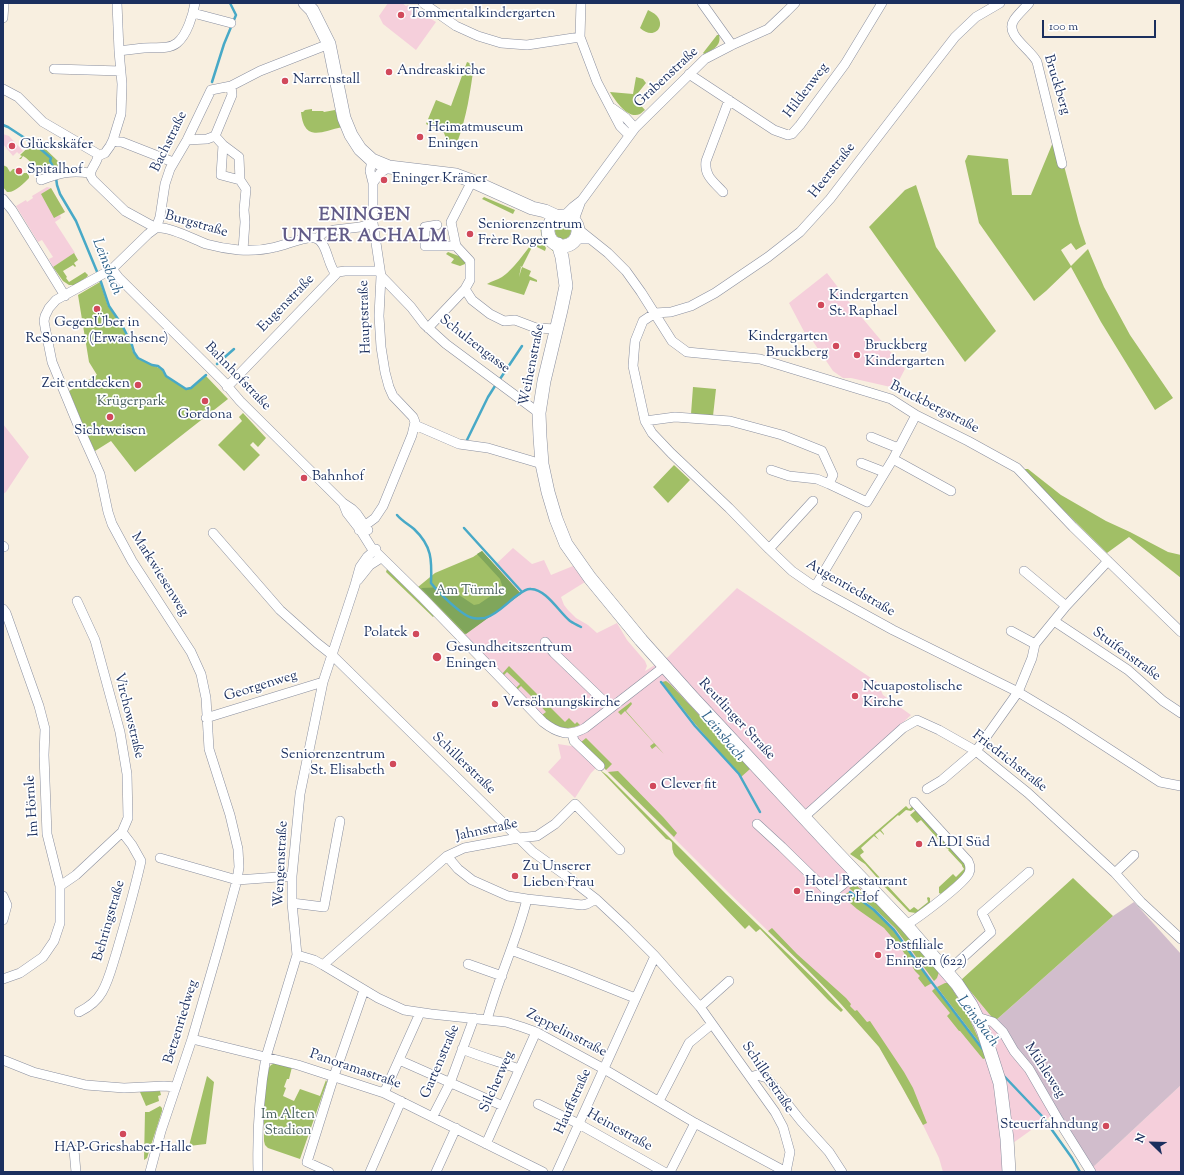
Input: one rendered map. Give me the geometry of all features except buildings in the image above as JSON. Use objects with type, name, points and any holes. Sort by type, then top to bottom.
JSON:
[{"type":"main road","points":[[305,3],[312,10],[329,44],[344,118],[351,135],[360,149],[372,160],[389,167],[456,175],[532,208],[545,220],[566,230]]},
{"type":"main road","name":"Weihenstraße","points":[[542,464],[539,413],[544,381],[566,286],[564,274],[566,230]]},
{"type":"main road","name":"Reutlinger Straße","points":[[542,464],[550,500],[566,544],[605,597],[692,697],[906,925],[947,972],[971,1005],[982,1030],[1000,1083],[1007,1139],[1009,1172]]},
{"type":"street","points":[[3,18],[4,3]]},
{"type":"street","points":[[98,156],[105,154],[113,140],[121,114],[122,84],[117,3]]},
{"type":"street","points":[[119,51],[145,48],[167,48],[178,43],[187,29],[195,3]]},
{"type":"street","points":[[423,3],[456,26],[478,36],[501,43],[527,45],[580,37]]},
{"type":"street","points":[[581,3],[580,37],[596,82],[620,126],[632,131]]},
{"type":"street","points":[[702,3],[732,45]]},
{"type":"street","name":"Grabenstraße","points":[[566,230],[582,200],[632,131],[689,74],[705,59],[768,29],[795,3]]},
{"type":"street","name":"Hildenweg","points":[[689,74],[780,133],[788,135],[792,134],[845,64],[882,3]]},
{"type":"street","name":"Heerstraße","points":[[655,313],[671,312],[709,297],[755,267],[800,232],[830,199],[955,37],[976,17],[1000,3]]},
{"type":"street","name":"Bruckberg","points":[[1029,3],[1015,19],[1012,31],[1017,39],[1032,53],[1037,62],[1062,164]]},
{"type":"street","points":[[193,13],[231,23]]},
{"type":"street","points":[[187,140],[208,139],[215,136],[232,95],[231,86],[260,71],[329,44]]},
{"type":"street","points":[[54,69],[121,71]]},
{"type":"street","name":"Bachstraße","points":[[156,228],[160,217],[166,180],[173,162],[187,140],[211,90],[231,86]]},
{"type":"street","points":[[3,89],[18,97],[43,122],[96,153],[98,156]]},
{"type":"street","points":[[723,192],[708,175],[705,167],[729,100]]},
{"type":"street","points":[[215,136],[223,145],[239,157],[240,180],[246,189],[243,250]]},
{"type":"street","points":[[113,140],[122,142],[173,162]]},
{"type":"street","points":[[223,145],[221,175],[240,180]]},
{"type":"street","points":[[41,180],[57,174],[75,171],[90,174],[98,156]]},
{"type":"street","name":"Hauptstraße","points":[[372,160],[370,171],[373,183],[373,223],[381,273],[379,316],[381,347],[387,381],[391,392],[394,398],[413,417],[416,422],[415,425]]},
{"type":"street","points":[[373,183],[380,173],[389,167]]},
{"type":"street","name":"Burgstraße","points":[[90,174],[90,177],[96,184],[125,211],[156,228],[164,228],[219,248],[243,250],[267,249],[306,239],[316,239],[323,233],[334,230],[360,227],[373,223]]},
{"type":"street","points":[[428,328],[465,289],[470,280],[470,261],[456,246],[451,222],[472,181]]},
{"type":"street","points":[[3,201],[12,210],[65,296]]},
{"type":"street","points":[[437,225],[425,227],[425,246],[456,246]]},
{"type":"street","name":"Markwiesenweg","points":[[156,228],[112,269],[52,304],[45,316],[45,327],[52,362],[100,474],[108,512],[116,532],[135,566],[191,652],[198,666],[205,692],[209,749],[230,814],[238,849],[239,867],[237,880]]},
{"type":"street","name":"Bruckbergstraße","points":[[566,230],[590,239],[608,253],[626,271],[672,341],[688,352],[760,359],[891,399],[916,415],[1017,468],[1073,527],[1108,561]]},
{"type":"street","points":[[316,239],[326,252],[333,271],[336,274]]},
{"type":"street","name":"Bahnhofstraße","points":[[112,269],[119,278],[211,369],[240,401],[342,503],[352,509],[362,528],[367,543],[423,598],[543,722],[558,732],[572,733]]},
{"type":"street","name":"Eugenstraße","points":[[227,387],[336,274],[345,270],[381,273]]},
{"type":"street","name":"Schulzengasse","points":[[381,273],[428,328],[453,350],[539,413]]},
{"type":"street","points":[[465,289],[472,300],[490,314],[504,321],[515,320],[536,328],[557,330]]},
{"type":"street","name":"Augenriedstraße","points":[[655,313],[643,321],[635,341],[633,366],[645,421],[652,434],[730,508],[792,571],[815,587],[893,630],[1018,692],[1063,719],[1160,782],[1181,786]]},
{"type":"street","points":[[771,470],[789,476],[817,480],[829,484],[867,502],[893,459],[916,415]]},
{"type":"street","points":[[645,421],[675,417],[730,422],[782,435],[822,451],[833,475],[829,484]]},
{"type":"street","points":[[362,528],[375,518],[382,506],[415,425],[459,444],[488,448],[542,464]]},
{"type":"street","points":[[872,437],[898,448]]},
{"type":"street","points":[[893,459],[951,491]]},
{"type":"street","points":[[862,462],[884,472]]},
{"type":"street","points":[[769,549],[813,501]]},
{"type":"street","points":[[815,587],[857,516]]},
{"type":"street","name":"Schillerstraße","points":[[213,533],[280,610],[331,654],[518,838],[533,852],[596,899],[655,956],[700,1007],[775,1112],[783,1127],[790,1152],[786,1172]]},
{"type":"street","name":"Wengenstraße","points":[[258,1172],[260,1103],[266,1057],[297,955],[292,903],[292,876],[300,794],[323,682],[331,654],[355,585],[377,553]]},
{"type":"street","points":[[927,789],[942,780],[976,751],[1018,692],[1032,658],[1035,644],[1066,606],[1108,561],[1181,632]]},
{"type":"street","points":[[1024,571],[1066,606]]},
{"type":"street","name":"Virchowstraße","points":[[60,886],[76,875],[122,832],[128,818],[127,774],[120,732],[95,640],[77,601]]},
{"type":"street","name":"Im Hörnle","points":[[3,608],[26,668],[45,729],[44,755],[47,834],[60,886],[60,923],[54,941],[43,957],[20,973],[3,979]]},
{"type":"street","name":"Stuifenstraße","points":[[1054,621],[1128,670],[1163,701],[1181,713]]},
{"type":"street","points":[[1011,631],[1035,644]]},
{"type":"street","points":[[545,642],[554,653],[610,708]]},
{"type":"street","points":[[600,766],[574,741],[572,733],[579,732],[585,728],[665,666]]},
{"type":"street","name":"Georgenweg","points":[[206,718],[323,682]]},
{"type":"street","name":"Friedrichstraße","points":[[804,817],[903,728],[917,720],[939,730],[976,751],[1028,793],[1115,873],[1141,902],[1181,940]]},
{"type":"street","points":[[906,925],[938,902],[967,877],[970,869],[968,861],[914,802]]},
{"type":"street","name":"Jahnstraße","points":[[323,965],[447,856],[464,848],[518,838],[538,836],[555,824],[575,804],[620,850]]},
{"type":"street","points":[[292,903],[324,907],[340,821]]},
{"type":"street","points":[[757,824],[826,890],[832,892],[836,890],[857,874]]},
{"type":"street","name":"Behringstraße","points":[[79,1012],[95,1001],[102,992],[108,978],[134,894],[141,861],[132,845],[122,832]]},
{"type":"street","points":[[1115,873],[1134,855]]},
{"type":"street","points":[[447,856],[458,869],[472,880],[508,896],[582,905],[596,899]]},
{"type":"street","points":[[160,858],[237,880],[292,876]]},
{"type":"street","points":[[947,972],[991,932],[982,913],[1029,872]]},
{"type":"street","name":"Betzenriedweg","points":[[150,1172],[192,1039],[237,880]]},
{"type":"street","points":[[3,896],[7,906],[3,920]]},
{"type":"street","points":[[487,1020],[527,899]]},
{"type":"street","points":[[511,950],[635,998]]},
{"type":"street","name":"Zeppelinstraße","points":[[297,955],[314,960],[364,990],[404,1010],[513,1024],[536,1032],[604,1069],[695,1123],[786,1172]]},
{"type":"street","name":"Hauffstraße","points":[[557,1172],[655,956]]},
{"type":"street","points":[[468,964],[502,976]]},
{"type":"street","points":[[700,1007],[729,981]]},
{"type":"street","points":[[329,1172],[307,1162],[334,1076],[364,990]]},
{"type":"street","points":[[384,1092],[420,1013]]},
{"type":"street","name":"Mühleweg","points":[[977,1017],[993,1022],[1003,1032],[1014,1051],[1029,1069],[1091,1172]]},
{"type":"street","name":"Gartenstraße","points":[[433,1116],[450,1082],[474,1018]]},
{"type":"street","points":[[658,1101],[689,1043],[712,1024]]},
{"type":"street","name":"Silcherweg","points":[[486,1144],[536,1032]]},
{"type":"street","name":"Panoramastraße","points":[[192,1039],[266,1057],[384,1092],[543,1172]]},
{"type":"street","points":[[462,1049],[519,1069]]},
{"type":"street","points":[[3,1060],[34,1072],[86,1086],[124,1088],[164,1086],[176,1087]]},
{"type":"street","points":[[399,1060],[503,1106]]},
{"type":"street","points":[[750,1077],[757,1074],[767,1078],[801,1122],[829,1152],[842,1172]]},
{"type":"street","points":[[370,1172],[401,1101]]},
{"type":"street","name":"Heinestraße","points":[[538,1104],[579,1124],[664,1172]]},
{"type":"street","points":[[670,1172],[695,1123]]},
{"type":"street","points":[[436,1172],[456,1128]]},
{"type":"street","points":[[74,1150],[76,1172]]},
{"type":"shaded area","points":[[388,3],[402,3],[406,6],[408,5],[436,22],[416,50],[383,24],[379,16]]},
{"type":"shaded area","name":"Glückskäfer","points":[[3,134],[9,136],[23,151],[19,154],[17,152],[13,156],[3,144]]},
{"type":"shaded area","points":[[47,187],[51,188],[65,212],[60,215],[61,218],[55,222],[75,253],[53,267],[49,259],[53,257],[42,240],[38,242],[16,206],[26,200],[27,202],[33,198],[32,196]]},
{"type":"shaded area","name":"Bruckberg Kindergarten","points":[[827,273],[853,307],[905,369],[895,388],[851,378],[843,378],[833,371],[812,340],[809,341],[789,303]]},
{"type":"shaded area","points":[[3,424],[29,457],[6,492],[3,494]]},
{"type":"shaded area","points":[[513,548],[532,564],[544,560],[551,575],[573,566],[585,582],[561,597],[564,605],[576,618],[588,625],[597,633],[617,623],[627,640],[645,661],[647,666],[645,671],[668,657],[737,588],[877,682],[883,695],[911,715],[805,814],[961,980],[995,1021],[1055,1113],[1013,1143],[1015,1172],[943,1172],[939,1158],[923,1125],[879,1047],[841,1004],[807,969],[600,764],[591,773],[575,798],[548,772],[561,758],[558,744],[574,745],[570,728],[565,728],[542,715],[464,635],[521,594],[495,565]]},
{"type":"shaded area","points":[[1134,902],[1181,954],[1181,1085],[1091,1169],[995,1021],[1113,916]]},
{"type":"shaded area","points":[[1181,1085],[1181,1172],[1093,1172],[1091,1169]]},
{"type":"green space","points":[[648,10],[655,14],[659,19],[660,24],[657,30],[650,33],[645,32],[640,28]]},
{"type":"green space","points":[[717,35],[719,35],[720,39],[718,45],[704,54],[703,53]]},
{"type":"green space","points":[[467,62],[474,65],[466,114],[457,143],[447,141],[444,133],[426,124],[436,100],[451,106]]},
{"type":"green space","points":[[636,77],[643,79],[646,83],[634,98],[645,110],[640,114],[635,115],[622,108],[610,92],[633,94]]},
{"type":"green space","points":[[312,109],[312,111],[324,112],[335,110],[342,127],[315,133],[310,131],[306,128],[301,112]]},
{"type":"green space","points":[[1056,135],[1086,244],[1076,250],[1071,243],[1061,250],[1071,266],[1088,249],[1104,287],[1130,335],[1173,398],[1155,410],[1101,322],[1071,267],[1034,301],[979,223],[965,161],[968,155],[1008,159],[1012,195],[1031,195]]},
{"type":"green space","points":[[36,140],[60,163],[58,165],[58,170],[51,173],[45,173],[38,170],[23,156],[19,159],[22,156],[20,155]]},
{"type":"green space","points":[[3,165],[7,167],[10,172],[13,169],[16,169],[21,176],[24,173],[27,173],[29,178],[13,191],[7,192],[3,187]]},
{"type":"green space","points":[[916,185],[936,247],[996,331],[965,362],[869,227],[905,190]]},
{"type":"green space","points":[[51,188],[65,212],[54,218],[41,194]]},
{"type":"green space","points":[[484,197],[515,210],[513,214],[482,199]]},
{"type":"green space","points":[[542,222],[548,240],[555,247],[554,252],[541,235]]},
{"type":"green space","points":[[560,223],[566,223],[571,228],[569,237],[566,239],[560,239],[555,234],[555,228]]},
{"type":"green space","points":[[535,239],[541,240],[546,248],[545,251],[533,245],[522,267],[531,271],[529,276],[537,280],[537,282],[530,280],[524,295],[487,284],[506,274]]},
{"type":"green space","points":[[448,252],[464,258],[466,262],[465,264],[460,266],[451,263],[454,259],[446,254]]},
{"type":"green space","points":[[74,253],[78,260],[74,263],[76,266],[75,267],[73,265],[63,271],[67,277],[66,278],[69,282],[85,272],[88,275],[75,285],[69,285],[63,281],[53,267]]},
{"type":"green space","name":"Krügerpark","points":[[100,282],[108,306],[122,326],[133,352],[138,358],[162,370],[166,376],[186,389],[191,389],[206,376],[228,399],[135,472],[111,441],[95,451],[69,391],[97,375],[89,362],[78,295]]},
{"type":"green space","points":[[693,387],[716,389],[713,416],[691,414]]},
{"type":"green space","points":[[243,413],[266,438],[258,447],[253,442],[250,445],[260,455],[244,471],[218,445],[242,421],[239,417]]},
{"type":"green space","points":[[674,465],[690,480],[668,503],[653,487]]},
{"type":"green space","points":[[1022,469],[1028,469],[1061,495],[1106,521],[1168,552],[1181,555],[1181,578],[1129,537],[1107,553]]},
{"type":"green space","name":"Am Türmle","points":[[482,551],[521,594],[464,635],[418,587],[435,573],[473,557]]},
{"type":"green space","points":[[482,551],[521,594],[466,634],[421,588],[447,587],[474,605],[479,604],[501,589],[502,585],[500,579],[477,554]]},
{"type":"green space","points":[[387,569],[434,616],[433,617],[386,572]]},
{"type":"green space","points":[[509,666],[565,722],[569,718],[575,724],[577,722],[580,725],[565,728],[555,725],[546,719],[542,715],[546,712],[537,702],[532,706],[530,703],[534,699],[521,686],[517,690],[516,688],[520,684],[507,672],[503,676],[502,674]]},
{"type":"green space","points":[[666,681],[750,769],[741,777],[696,725],[662,682]]},
{"type":"green space","points":[[631,702],[632,704],[626,711],[664,754],[656,746],[652,749],[650,746],[654,743],[625,711],[621,715],[618,712]]},
{"type":"green space","points":[[586,738],[612,764],[606,770],[580,743]]},
{"type":"green space","points":[[600,770],[607,775],[726,894],[818,983],[843,1010],[841,1012],[828,1000],[760,929],[756,932],[749,925],[745,929],[676,857],[673,853],[671,841],[666,839]]},
{"type":"green space","points":[[618,771],[677,833],[674,837],[608,772]]},
{"type":"green space","points":[[906,806],[909,809],[913,806],[915,808],[911,811],[906,810],[899,816],[898,815],[881,830],[884,835],[880,831],[875,835],[879,840],[874,836],[861,848],[864,852],[860,855],[861,857],[882,880],[886,876],[881,882],[865,864],[850,854]]},
{"type":"green space","points":[[916,810],[965,864],[966,870],[963,875],[941,894],[939,893],[939,887],[953,874],[956,877],[964,869],[948,850],[949,849],[946,848],[921,820],[917,823],[910,815]]},
{"type":"green space","points":[[1073,878],[1113,916],[995,1021],[961,980]]},
{"type":"green space","points":[[888,879],[885,883],[910,910],[914,907],[918,910],[928,902],[928,897],[930,898],[930,903],[916,913],[909,912],[882,884]]},
{"type":"green space","points":[[856,885],[889,916],[939,972],[934,981],[895,928],[849,888]]},
{"type":"green space","points":[[849,892],[874,911],[894,930],[932,983],[925,987],[918,978],[920,976],[915,971],[901,948],[884,928],[857,909],[842,896]]},
{"type":"green space","points":[[772,928],[797,954],[846,998],[851,1004],[850,1006],[855,1011],[857,1010],[867,1022],[870,1021],[913,1088],[927,1123],[923,1125],[879,1047],[841,1004],[768,931]]},
{"type":"green space","points":[[948,983],[962,1005],[981,1045],[937,987]]},
{"type":"green space","points":[[935,988],[982,1049],[986,1058],[983,1059],[947,1016],[950,1013],[932,991]]},
{"type":"green space","name":"Im Alten Stadion","points":[[275,1063],[292,1067],[289,1079],[287,1079],[284,1087],[286,1088],[283,1096],[294,1101],[300,1089],[320,1096],[326,1080],[327,1082],[300,1159],[268,1148],[265,1145],[264,1100],[268,1069]]},
{"type":"green space","points":[[207,1076],[214,1082],[206,1144],[189,1146]]},
{"type":"green space","points":[[160,1091],[161,1095],[158,1096],[159,1101],[146,1106],[140,1092]]},
{"type":"green space","points":[[160,1106],[162,1111],[147,1158],[144,1160],[145,1112],[149,1112]]},
{"type":"waterway","points":[[212,82],[224,44],[236,15],[230,3]]},
{"type":"waterway","name":"Leinsbach","points":[[3,125],[37,146],[51,158],[50,161],[55,170],[60,194],[76,221],[98,274]]},
{"type":"waterway","name":"Leinsbach","points":[[100,279],[109,306],[122,325],[138,358],[152,365],[158,366],[163,370],[166,376],[186,389],[191,388],[206,375]]},
{"type":"waterway","points":[[500,379],[522,346]]},
{"type":"waterway","name":"Leinsbach","points":[[217,364],[234,349]]},
{"type":"waterway","points":[[466,442],[495,386]]},
{"type":"waterway","name":"Leinsbach","points":[[397,515],[420,535],[428,547],[431,560],[431,583],[444,598],[463,613],[474,618],[489,617],[515,597],[527,589],[531,589],[542,593],[570,621],[581,627]]},
{"type":"waterway","points":[[464,528],[522,592]]},
{"type":"waterway","name":"Leinsbach","points":[[661,682],[695,726],[739,774],[760,812]]},
{"type":"waterway","name":"Leinsbach","points":[[850,892],[874,910],[894,930],[984,1051]]},
{"type":"waterway","name":"Leinsbach","points":[[1004,1076],[1042,1116],[1072,1158],[1080,1172]]},
{"type":"place","name":"Tommentalkindergarten","points":[[401,15]]},
{"type":"place","name":"Andreaskirche","points":[[389,72]]},
{"type":"place","name":"Narrenstall","points":[[285,81]]},
{"type":"place","name":"Heimatmuseum Eningen","points":[[420,137]]},
{"type":"place","name":"Glückskäfer","points":[[12,146]]},
{"type":"place","name":"Spitalhof","points":[[19,171]]},
{"type":"place","name":"Eninger Krämer","points":[[384,180]]},
{"type":"place","name":"Seniorenzentrum Frère Roger","points":[[470,234]]},
{"type":"place","name":"Kindergarten St. Raphael","points":[[821,305]]},
{"type":"place","name":"GegenÜber in ReSonanz (Erwachsene)","points":[[97,309]]},
{"type":"place","name":"Kindergarten Bruckberg","points":[[836,346]]},
{"type":"place","name":"Bruckberg Kindergarten","points":[[857,355]]},
{"type":"place","name":"Zeit entdecken","points":[[138,385]]},
{"type":"place","name":"Gordona","points":[[205,401]]},
{"type":"place","name":"Sichtweisen","points":[[110,417]]},
{"type":"place","name":"Bahnhof","points":[[304,478]]},
{"type":"place","name":"Polatek","points":[[416,634]]},
{"type":"place","name":"Gesundheitszentrum Eningen","points":[[437,657]]},
{"type":"place","name":"Neuapostolische Kirche","points":[[855,696]]},
{"type":"place","name":"Versöhnungskirche","points":[[495,704]]},
{"type":"place","name":"Seniorenzentrum St. Elisabeth","points":[[393,764]]},
{"type":"place","name":"Clever fit","points":[[653,786]]},
{"type":"place","name":"ALDI Süd","points":[[919,844]]},
{"type":"place","name":"Zu Unserer Lieben Frau","points":[[515,876]]},
{"type":"place","name":"Hotel Restaurant Eninger Hof","points":[[797,891]]},
{"type":"place","name":"Postfiliale Eningen (622)","points":[[878,955]]},
{"type":"place","name":"Steuerfahndung","points":[[1106,1126]]},
{"type":"place","name":"HAP-Grieshaber-Halle","points":[[123,1134]]},
{"type":"district","name":"ENINGEN UNTER ACHALM","points":[[365,227]]}]
